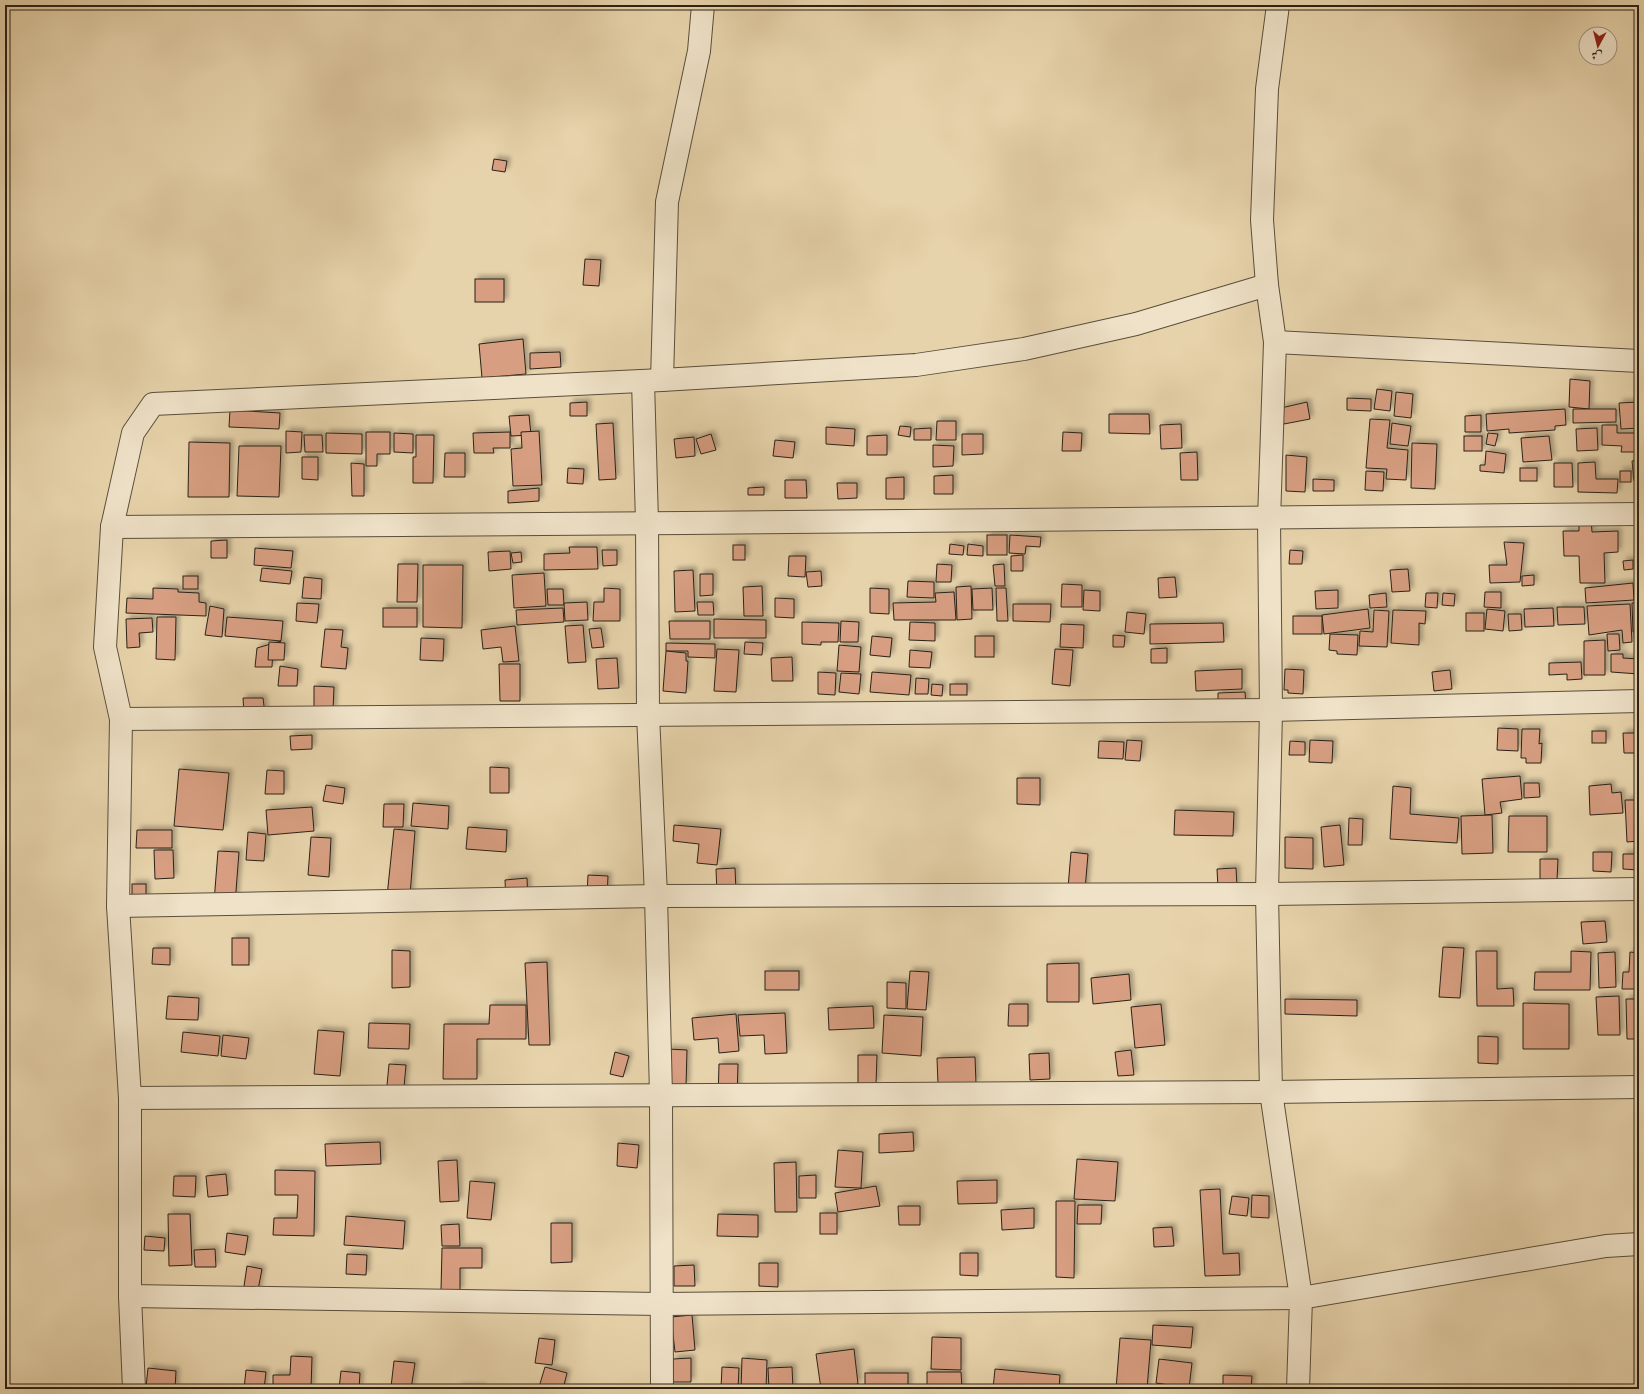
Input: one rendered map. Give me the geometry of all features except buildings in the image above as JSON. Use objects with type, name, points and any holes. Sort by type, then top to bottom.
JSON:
[{"type":"street","points":[[662,1389],[661,1095],[656,896],[648,714],[647,522],[653,381],[667,202],[700,51],[703,5]]},
{"type":"street","points":[[1278,5],[1267,89],[1262,220],[1267,285],[1275,342],[1269,520],[1271,710],[1267,894],[1271,1092],[1301,1298],[1298,1389]]},
{"type":"street","points":[[134,1389],[130,1296],[130,1098],[118,906],[121,719],[105,647],[112,527],[133,433],[153,404],[653,381],[916,364],[1024,349],[1136,324],[1267,285]]},
{"type":"street","points":[[1275,342],[1639,361]]},
{"type":"street","points":[[112,527],[647,522],[1269,520],[1639,514]]},
{"type":"street","points":[[121,719],[1271,710],[1639,701]]},
{"type":"street","points":[[118,906],[656,896],[1267,894],[1639,889]]},
{"type":"street","points":[[130,1098],[1271,1092],[1639,1087]]},
{"type":"street","points":[[130,1296],[661,1304],[1301,1298],[1606,1246],[1639,1244]]}]
